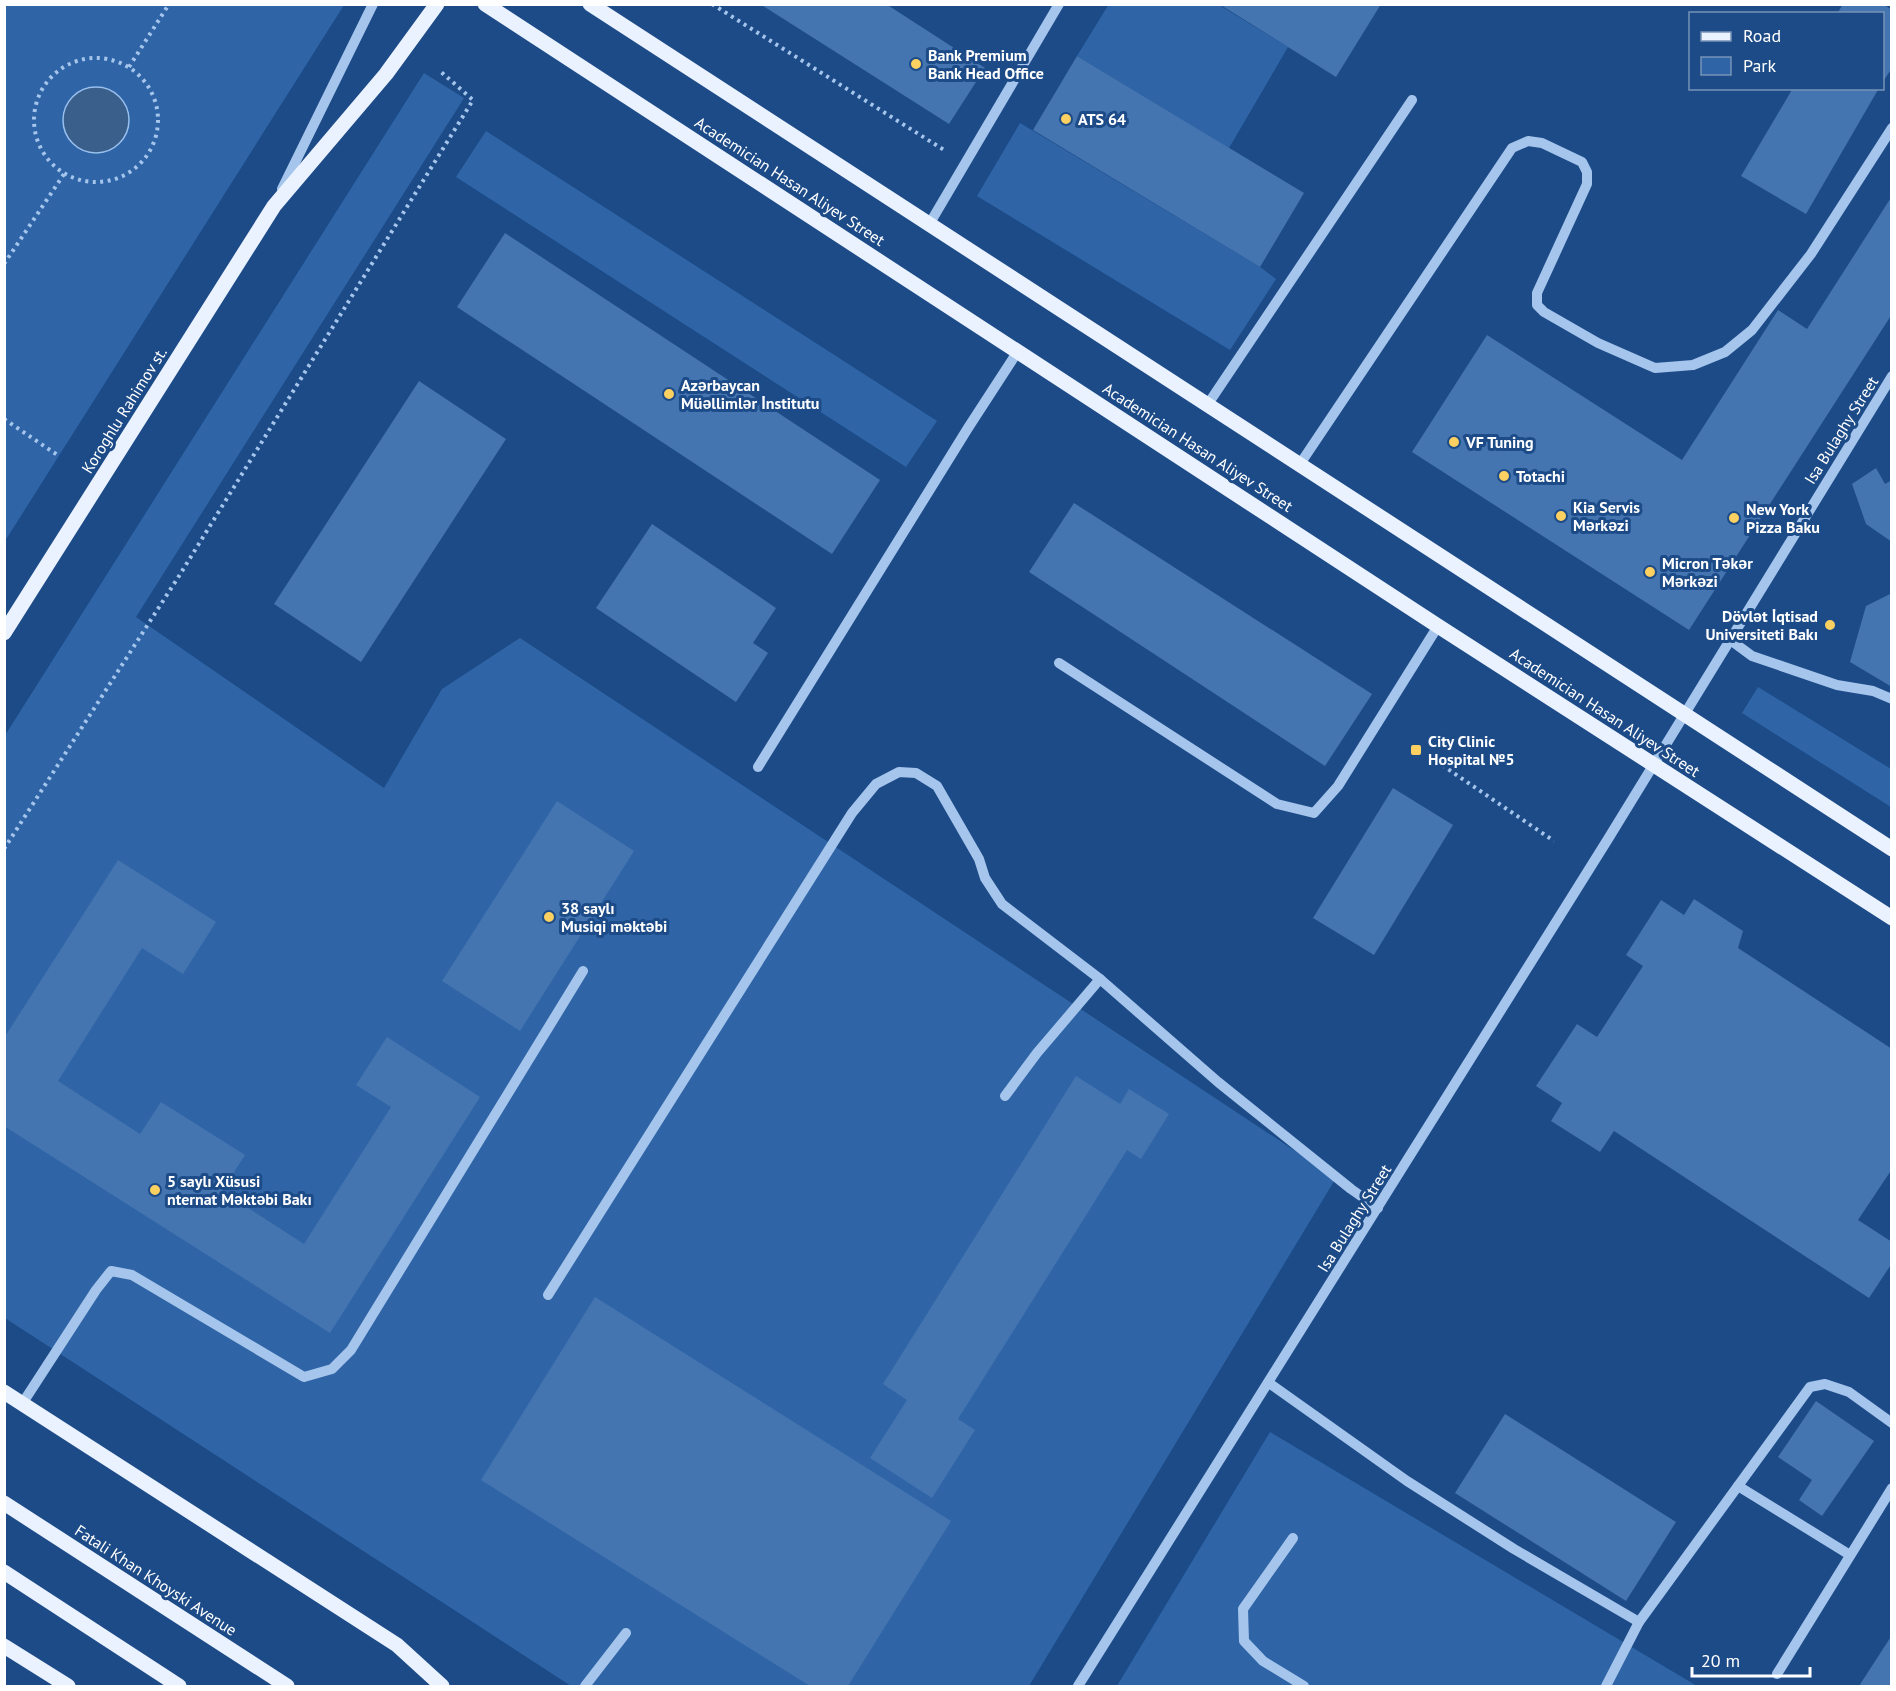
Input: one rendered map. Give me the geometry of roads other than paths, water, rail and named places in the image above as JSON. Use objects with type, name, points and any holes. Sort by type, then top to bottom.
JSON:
[{"type":"main road","name":"Koroghlu Rahimov st.","points":[[4,633],[274,206],[386,74],[437,4]]},
{"type":"main road","name":"Academician Hasan Aliyev Street","points":[[485,4],[1438,626],[1892,918]]},
{"type":"main road","points":[[590,4],[1892,849]]},
{"type":"main road","points":[[4,1392],[397,1645],[442,1686]]},
{"type":"main road","name":"Fatali Khan Khoyski Avenue","points":[[4,1503],[287,1686]]},
{"type":"main road","points":[[4,1572],[179,1686]]},
{"type":"main road","points":[[4,1646],[68,1686]]},
{"type":"street","points":[[274,206],[374,4]]},
{"type":"street","points":[[930,223],[1059,4]]},
{"type":"street","points":[[1208,404],[1412,100]]},
{"type":"street","points":[[1300,464],[1512,148],[1528,141],[1542,143],[1582,162],[1587,172],[1587,184],[1537,293],[1537,305],[1544,312],[1598,343],[1656,368],[1693,365],[1725,352],[1752,330],[1811,254],[1892,128]]},
{"type":"street","points":[[758,767],[955,448],[1018,351]]},
{"type":"street","name":"Isa Bulaghy Street","points":[[1078,1686],[1378,1208],[1892,376]]},
{"type":"street","points":[[1059,663],[1277,804],[1314,813],[1338,786],[1438,626]]},
{"type":"street","points":[[1729,639],[1752,656],[1837,685],[1873,691],[1892,699]]},
{"type":"street","points":[[548,1295],[852,813],[876,784],[898,772],[916,773],[937,786],[979,859],[985,878],[1002,904],[1100,979],[1218,1082],[1378,1208]]},
{"type":"street","points":[[22,1404],[96,1290],[111,1271],[132,1275],[304,1377],[332,1369],[351,1350],[583,970]]},
{"type":"street","points":[[1005,1095],[1037,1053],[1100,979]]},
{"type":"street","points":[[1269,1383],[1416,1487],[1514,1549],[1640,1622]]},
{"type":"street","points":[[1606,1686],[1640,1622],[1810,1387],[1825,1384],[1849,1392],[1892,1423]]},
{"type":"street","points":[[1738,1486],[1850,1555]]},
{"type":"street","points":[[1777,1674],[1892,1488]]},
{"type":"street","points":[[1293,1538],[1243,1609],[1244,1641],[1263,1661],[1304,1686]]},
{"type":"street","points":[[585,1686],[626,1634]]},
{"type":"place","name":"Bank Premium Bank Head Office","points":[[916,64]]},
{"type":"place","name":"ATS 64","points":[[1066,119]]},
{"type":"place","name":"Azərbaycan Müəllimlər İnstitutu","points":[[669,394]]},
{"type":"place","name":"VF Tuning","points":[[1454,442]]},
{"type":"place","name":"Totachi","points":[[1504,476]]},
{"type":"place","name":"Kia Servis Mərkəzi","points":[[1561,516]]},
{"type":"place","name":"New York Pizza Baku","points":[[1734,518]]},
{"type":"place","name":"Micron Təkər Mərkəzi","points":[[1650,572]]},
{"type":"place","name":"Dövlət İqtisad Universiteti Bakı","points":[[1830,625]]},
{"type":"place","name":"City Clinic Hospital №5","points":[[1416,750]]},
{"type":"place","name":"38 saylı Musiqi məktəbi","points":[[549,917]]},
{"type":"place","name":"5 saylı Xüsusi nternat Məktəbi Bakı","points":[[155,1190]]}]
